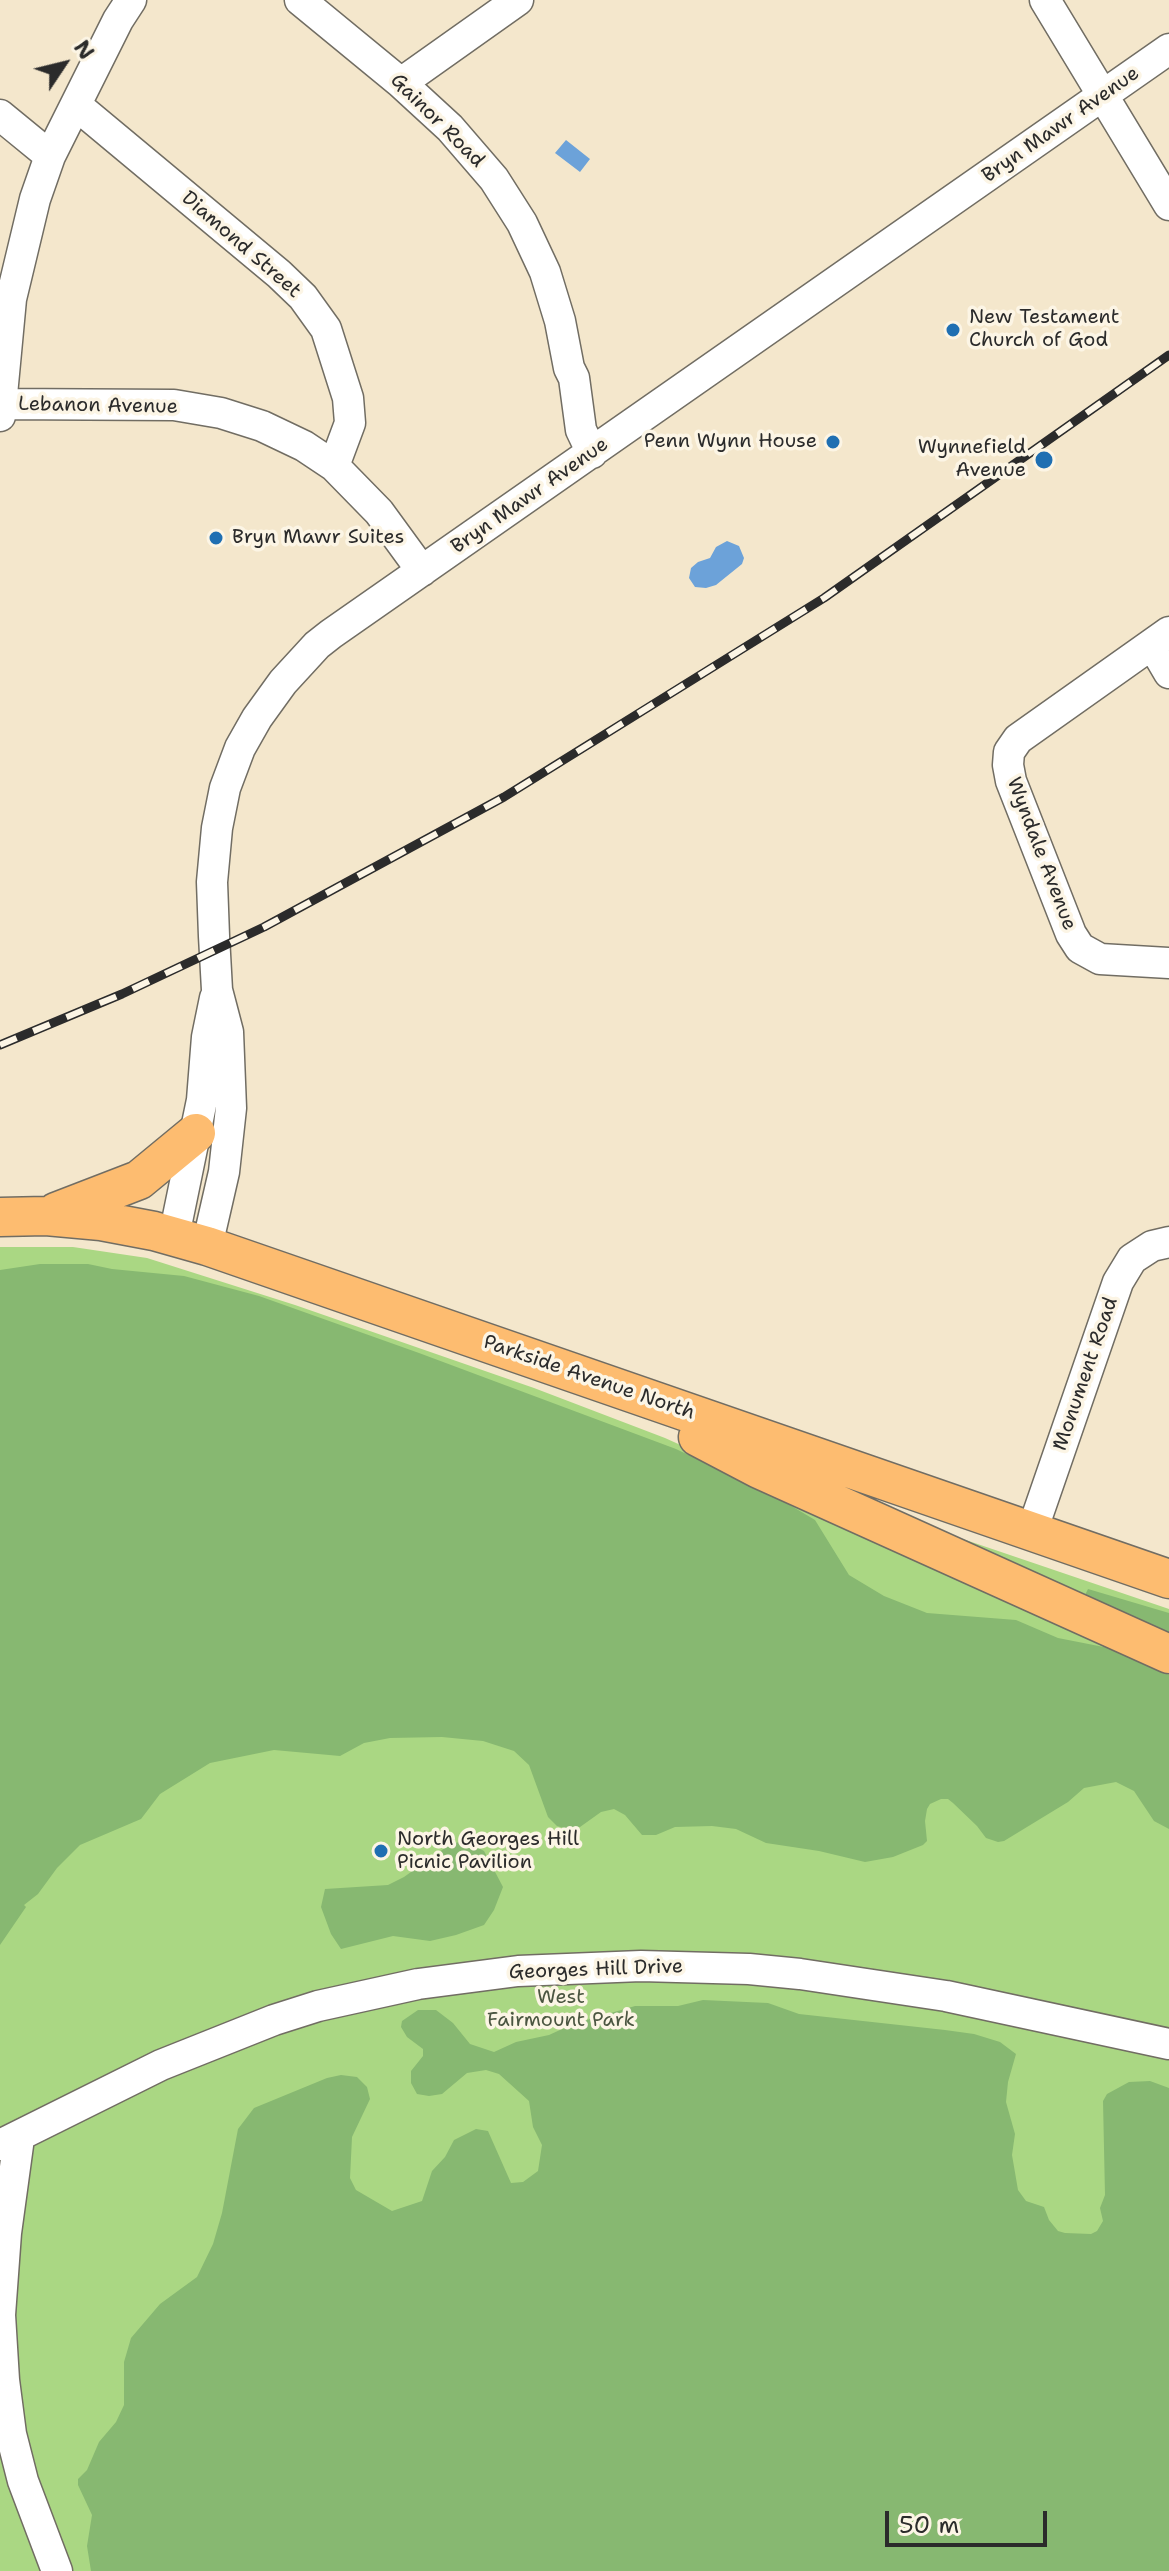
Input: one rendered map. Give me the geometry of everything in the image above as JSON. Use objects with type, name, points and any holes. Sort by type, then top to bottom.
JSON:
[{"type":"main road","points":[[46,1216],[139,1180],[196,1133]]},
{"type":"main road","name":"Parkside Avenue North","points":[[0,1217],[46,1216],[101,1221],[190,1241],[1169,1579]]},
{"type":"main road","points":[[590,1379],[759,1469],[1169,1654]]},
{"type":"street","points":[[1,408],[11,299],[35,199],[50,156],[131,0]]},
{"type":"street","name":"Gainor Road","points":[[300,0],[401,83],[450,128],[486,169],[522,223],[545,272],[560,321],[569,368],[574,378],[581,430],[592,453]]},
{"type":"street","points":[[401,83],[518,0]]},
{"type":"street","points":[[1045,0],[1169,205]]},
{"type":"street","name":"Bryn Mawr Avenue","points":[[190,1241],[224,1172],[231,1108],[228,1032],[217,990],[212,904],[214,851],[225,788],[240,748],[283,682],[317,645],[1169,49]]},
{"type":"street","name":"Diamond Street","points":[[76,105],[279,274],[303,297],[326,329],[340,365],[350,423],[334,466]]},
{"type":"street","points":[[0,115],[50,156]]},
{"type":"street","name":"Lebanon Avenue","points":[[1,408],[151,403],[196,408],[262,426],[304,446],[334,466],[379,512],[422,571]]},
{"type":"street","points":[[1161,638],[1169,673]]},
{"type":"street","name":"Wyndale Avenue","points":[[1161,638],[1025,733],[1009,752],[1008,765],[1011,781],[1071,934],[1085,952],[1106,960],[1169,963]]},
{"type":"street","name":"Bryn Mawr Avenue","points":[[190,1241],[196,1133],[204,1086],[207,1037],[217,990]]},
{"type":"street","name":"Monument Road","points":[[1032,1531],[1118,1282],[1132,1259],[1152,1246],[1169,1242]]},
{"type":"street","name":"Georges Hill Drive","points":[[10,2142],[161,2065],[274,2020],[318,2006],[418,1984],[518,1971],[654,1966],[800,1974],[946,1996],[1169,2044]]},
{"type":"street","points":[[10,2142],[0,2315],[4,2380],[11,2434],[23,2481],[57,2571]]},
{"type":"green space","name":"West Fairmount Park","points":[[0,1247],[73,1247],[147,1258],[295,1305],[534,1388],[665,1438],[1169,1665],[1169,2571],[0,2571]]},
{"type":"green space","points":[[40,1264],[88,1264],[184,1276],[259,1296],[419,1353],[676,1449],[778,1498],[815,1520],[849,1575],[884,1596],[927,1613],[1016,1620],[1058,1638],[1114,1649],[1169,1675],[1169,1829],[1154,1821],[1134,1791],[1116,1782],[1084,1788],[1068,1802],[998,1842],[986,1838],[948,1799],[941,1799],[927,1809],[927,1841],[923,1845],[893,1857],[865,1862],[766,1843],[736,1829],[712,1826],[675,1827],[656,1835],[642,1835],[625,1815],[614,1809],[601,1812],[580,1827],[567,1829],[557,1826],[548,1817],[529,1765],[514,1751],[483,1741],[442,1737],[390,1738],[364,1743],[340,1756],[274,1750],[210,1763],[160,1794],[141,1819],[80,1845],[57,1868],[38,1894],[24,1905],[26,1907],[0,1945],[0,1270]]},
{"type":"green space","points":[[951,1535],[1169,1609],[1169,1643]]},
{"type":"green space","points":[[1088,1589],[1169,1613],[1169,1639],[1095,1606],[1085,1595]]},
{"type":"green space","points":[[468,1842],[484,1851],[503,1887],[484,1925],[430,1941],[393,1936],[341,1949],[331,1934],[321,1907],[325,1889],[388,1885],[449,1845]]},
{"type":"green space","points":[[703,2000],[768,2003],[799,2014],[974,2034],[1000,2042],[1016,2054],[1006,2102],[1015,2134],[1012,2155],[1018,2190],[1026,2201],[1044,2207],[1049,2220],[1058,2231],[1065,2233],[1091,2234],[1103,2221],[1100,2208],[1105,2195],[1103,2101],[1107,2094],[1129,2082],[1150,2081],[1169,2088],[1169,2571],[91,2571],[87,2546],[92,2515],[78,2479],[87,2470],[99,2442],[116,2422],[124,2405],[124,2362],[131,2338],[160,2304],[197,2277],[213,2244],[238,2129],[254,2108],[327,2078],[341,2075],[357,2077],[367,2087],[370,2099],[352,2137],[350,2178],[356,2190],[392,2211],[422,2201],[432,2171],[445,2157],[454,2140],[476,2129],[488,2131],[511,2183],[523,2182],[538,2171],[542,2145],[533,2127],[529,2101],[499,2074],[486,2070],[467,2073],[442,2094],[417,2094],[411,2083],[411,2071],[423,2056],[423,2049],[407,2037],[401,2027],[402,2021],[418,2010],[436,2010],[453,2023],[470,2044],[494,2052],[516,2042],[549,2035],[573,2024],[635,2006],[678,2006]]},
{"type":"water","points":[[566,140],[590,159],[580,172],[555,153]]},
{"type":"water","points":[[727,541],[739,546],[744,558],[742,564],[716,585],[695,587],[689,578],[691,568],[710,558],[716,547]]},
{"type":"railway","points":[[0,1045],[122,994],[264,927],[504,797],[824,598],[1169,355]]},
{"type":"place","name":"New Testament Church of God","points":[[953,330]]},
{"type":"place","name":"Penn Wynn House","points":[[833,442]]},
{"type":"place","name":"Wynnefield Avenue","points":[[1044,460]]},
{"type":"place","name":"Bryn Mawr Suites","points":[[216,538]]},
{"type":"place","name":"North Georges Hill Picnic Pavilion","points":[[381,1851]]}]
